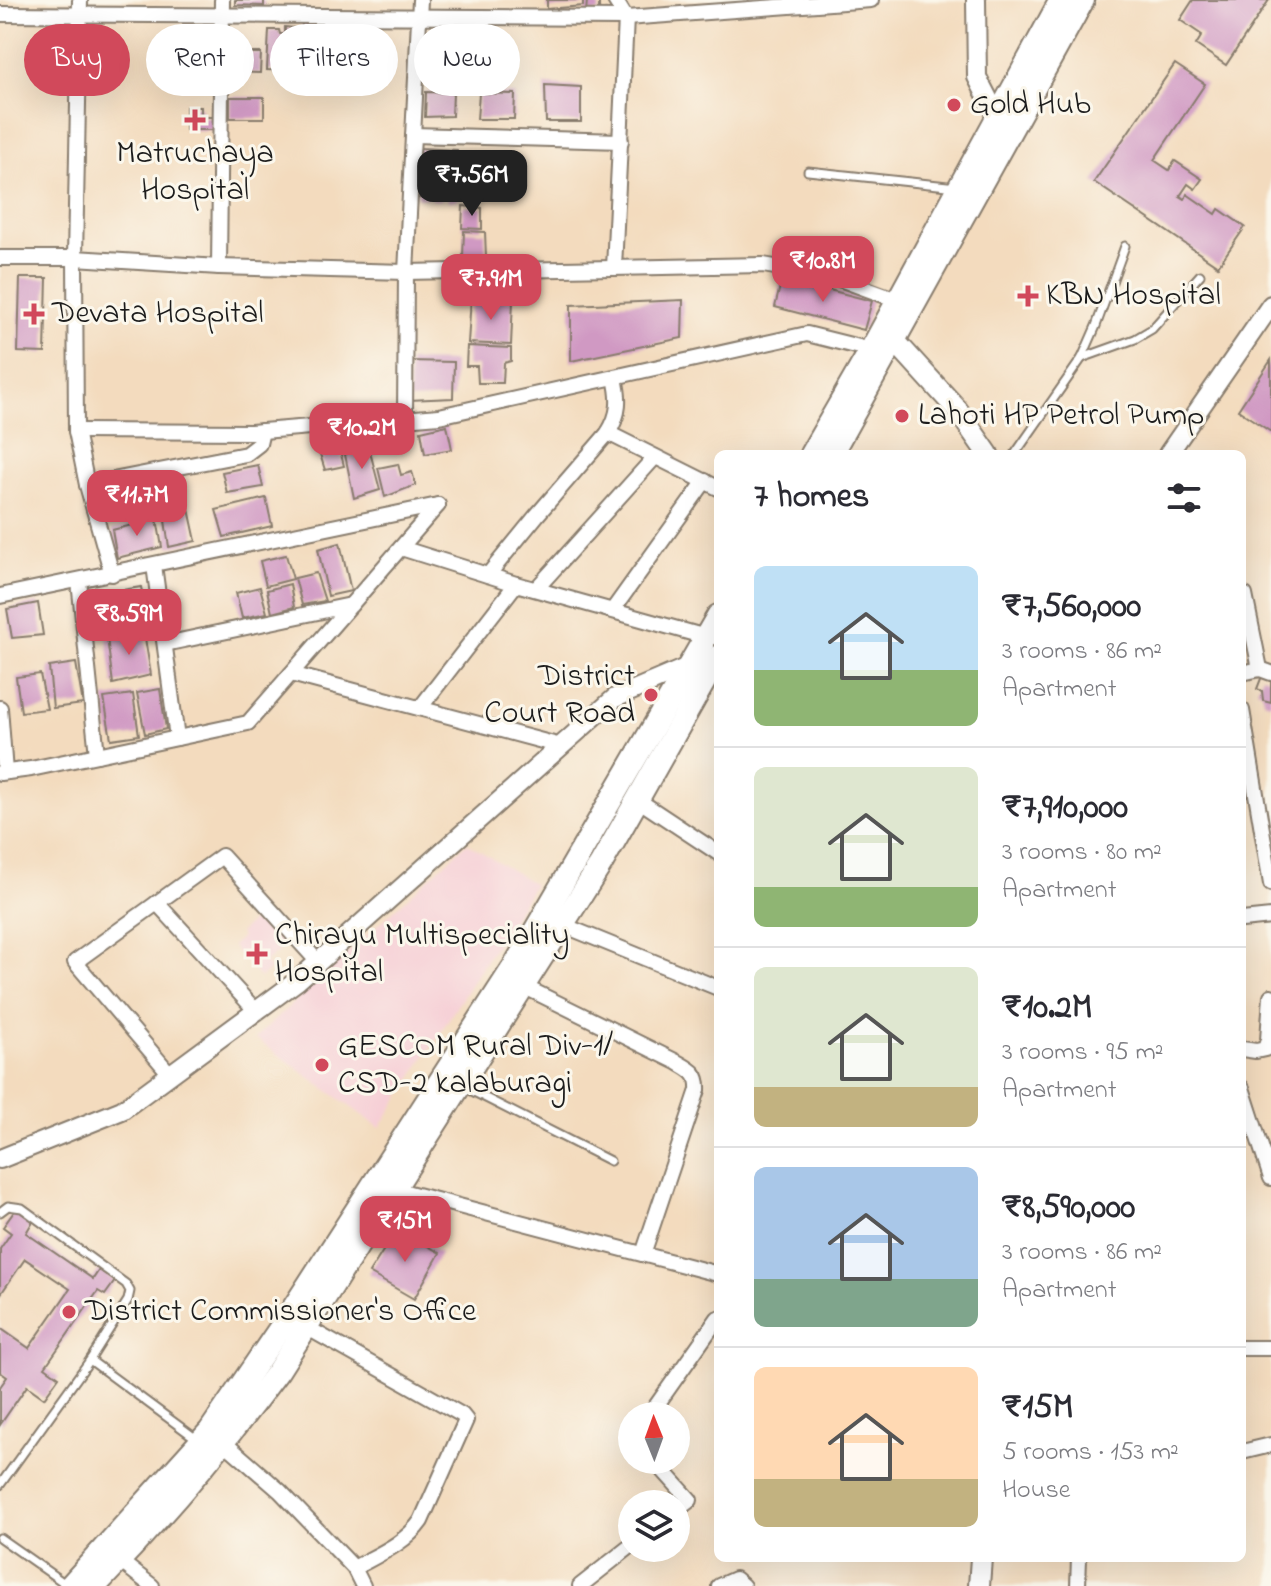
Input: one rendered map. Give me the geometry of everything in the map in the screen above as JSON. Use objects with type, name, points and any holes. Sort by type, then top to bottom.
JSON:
[{"type":"main road","points":[[813,450],[871,350],[888,334],[897,300],[1061,0]]},
{"type":"main road","points":[[833,450],[888,334],[1083,0]]},
{"type":"main road","points":[[888,334],[956,408],[985,450]]},
{"type":"main road","points":[[95,1586],[158,1521],[212,1439],[515,965],[714,623]]},
{"type":"main road","points":[[70,1586],[278,1371],[563,925],[714,666]]},
{"type":"main road","points":[[979,1586],[981,1562]]},
{"type":"street","points":[[405,417],[406,272],[420,0]]},
{"type":"street","points":[[614,268],[626,18],[615,0]]},
{"type":"street","points":[[0,14],[80,6],[222,7],[420,18],[626,18],[871,0]]},
{"type":"street","points":[[976,0],[977,77],[997,116]]},
{"type":"street","points":[[80,6],[75,258],[76,431],[87,485],[112,574]]},
{"type":"street","points":[[219,267],[222,7]]},
{"type":"street","points":[[413,135],[621,141]]},
{"type":"street","points":[[0,258],[75,258],[219,267],[406,272],[763,265],[834,277],[897,300]]},
{"type":"street","points":[[1171,450],[1271,305]]},
{"type":"street","points":[[76,431],[262,431],[439,416],[807,334],[871,350]]},
{"type":"street","points":[[488,575],[615,423],[619,404],[615,378]]},
{"type":"street","points":[[87,485],[246,454],[259,444],[262,431]]},
{"type":"street","points":[[608,433],[712,484],[612,611]]},
{"type":"street","points":[[536,589],[655,457]]},
{"type":"street","points":[[0,596],[438,505],[248,723],[2,772],[0,708]]},
{"type":"street","points":[[401,548],[706,637]]},
{"type":"street","points":[[154,565],[177,738]]},
{"type":"street","points":[[79,581],[97,755]]},
{"type":"street","points":[[420,708],[516,584]]},
{"type":"street","points":[[1246,599],[1266,671],[1246,673]]},
{"type":"street","points":[[165,644],[351,605]]},
{"type":"street","points":[[0,1159],[122,1110],[318,962],[615,698],[690,666]]},
{"type":"street","points":[[291,674],[561,746]]},
{"type":"street","points":[[1246,734],[1271,884]]},
{"type":"street","points":[[638,800],[714,850]]},
{"type":"street","points":[[170,1074],[75,962],[222,856],[318,962]]},
{"type":"street","points":[[157,903],[256,1011]]},
{"type":"street","points":[[1246,920],[1271,917]]},
{"type":"street","points":[[563,925],[714,986]]},
{"type":"street","points":[[523,986],[695,1072],[699,1080],[643,1254]]},
{"type":"street","points":[[1246,1050],[1265,1049],[1271,996]]},
{"type":"street","points":[[1246,1100],[1271,1178]]},
{"type":"street","points":[[394,1189],[714,1273]]},
{"type":"street","points":[[659,1402],[714,1324]]},
{"type":"street","points":[[306,1327],[466,1420],[415,1530],[407,1538],[354,1568]]},
{"type":"street","points":[[1246,1348],[1271,1348]]},
{"type":"street","points":[[212,1439],[280,1491],[354,1568],[363,1586]]},
{"type":"street","points":[[1246,1451],[1271,1445]]},
{"type":"street","points":[[667,1474],[681,1490]]},
{"type":"street","points":[[589,1583],[618,1557]]},
{"type":"street","points":[[120,1561],[152,1586]]},
{"type":"street","points":[[1078,1586],[1079,1562]]},
{"type":"street","points":[[719,1586],[735,1579],[743,1586]]},
{"type":"lane","points":[[808,171],[959,187]]},
{"type":"lane","points":[[1018,450],[1082,358],[1125,246]]},
{"type":"lane","points":[[1082,358],[1135,339],[1152,329],[1200,275]]},
{"type":"lane","points":[[460,1085],[610,1161]]},
{"type":"lane","points":[[0,1212],[8,1206],[22,1208],[126,1284],[130,1291],[128,1300],[90,1360],[0,1485]]},
{"type":"lane","points":[[90,1360],[212,1439]]},
{"type":"lane","points":[[0,1538],[70,1586]]},
{"type":"shaded area","points":[[467,843],[534,884],[380,1128],[255,1038]]},
{"type":"shaded area","name":"Chirayu Multispeciality Hospital","points":[[257,917],[262,923],[268,918],[289,942],[265,962],[270,969],[260,978],[232,946],[242,937],[239,933]]},
{"type":"building","points":[[235,0],[264,0],[264,6],[235,5]]},
{"type":"building","points":[[547,0],[583,0],[583,6],[547,9]]},
{"type":"building","points":[[587,0],[599,0],[599,12],[586,13]]},
{"type":"building","points":[[1193,0],[1269,0],[1226,65],[1196,45],[1202,35],[1180,20]]},
{"type":"building","points":[[270,30],[270,70],[267,70]]},
{"type":"building","points":[[254,53],[261,53],[260,73],[254,73]]},
{"type":"building","points":[[1175,64],[1205,84],[1154,160],[1169,170],[1175,161],[1202,179],[1195,189],[1188,184],[1180,196],[1185,199],[1187,194],[1216,214],[1219,209],[1245,227],[1218,266],[1094,182]]},
{"type":"building","points":[[545,85],[581,87],[581,122],[546,122]]},
{"type":"building","points":[[426,96],[453,96],[452,116],[425,117]]},
{"type":"building","points":[[479,96],[515,96],[514,119],[477,119]]},
{"type":"building","points":[[230,97],[264,97],[264,118],[230,118]]},
{"type":"building","points":[[186,107],[201,107],[201,117],[213,117],[213,130],[186,130]]},
{"type":"building","points":[[417,148],[457,150],[462,187],[458,187],[458,200],[448,201],[447,194],[441,195],[441,200],[431,200],[431,193],[426,198],[418,198],[416,177],[419,178],[420,172],[413,172]]},
{"type":"building","points":[[463,206],[482,208],[482,229],[462,228]]},
{"type":"building","points":[[464,231],[485,232],[486,257],[463,257]]},
{"type":"building","points":[[20,278],[47,278],[45,353],[18,352]]},
{"type":"building","points":[[782,278],[872,301],[864,330],[775,307]]},
{"type":"building","points":[[471,298],[513,300],[511,345],[468,343]]},
{"type":"building","points":[[683,300],[682,338],[571,361],[571,305]]},
{"type":"building","points":[[467,346],[511,348],[511,361],[504,363],[503,383],[478,383],[477,366],[466,366]]},
{"type":"building","points":[[1271,360],[1271,432],[1238,410]]},
{"type":"building","points":[[409,361],[454,362],[453,398],[409,400]]},
{"type":"building","points":[[447,425],[452,449],[425,454],[421,431]]},
{"type":"building","points":[[324,436],[326,442],[337,439],[344,466],[325,470],[315,438]]},
{"type":"building","points":[[368,444],[380,490],[354,498],[344,450]]},
{"type":"building","points":[[398,464],[401,475],[412,472],[416,485],[385,497],[378,468]]},
{"type":"building","points":[[258,465],[263,487],[227,493],[222,472]]},
{"type":"building","points":[[178,476],[186,504],[167,509],[159,481]]},
{"type":"building","points":[[266,498],[272,526],[224,537],[216,510]]},
{"type":"building","points":[[189,509],[196,541],[169,547],[164,514]]},
{"type":"building","points":[[157,519],[162,547],[117,558],[112,530]]},
{"type":"building","points":[[340,543],[351,591],[328,596],[318,549]]},
{"type":"building","points":[[286,555],[293,579],[266,586],[260,561]]},
{"type":"building","points":[[316,573],[325,601],[302,605],[295,578]]},
{"type":"building","points":[[290,584],[294,607],[272,613],[267,590]]},
{"type":"building","points":[[141,587],[147,616],[116,623],[110,592]]},
{"type":"building","points":[[260,587],[267,613],[242,618],[236,593]]},
{"type":"building","points":[[38,603],[43,635],[12,638],[7,609]]},
{"type":"building","points":[[144,632],[151,675],[113,684],[107,638]]},
{"type":"building","points":[[76,663],[83,704],[53,708],[49,667]]},
{"type":"building","points":[[40,674],[47,709],[21,712],[16,677]]},
{"type":"building","points":[[1262,676],[1271,679],[1271,703],[1263,701],[1262,691],[1257,689]]},
{"type":"building","points":[[160,689],[166,729],[145,734],[137,693]]},
{"type":"building","points":[[133,694],[139,735],[111,739],[104,698]]},
{"type":"building","points":[[1246,769],[1253,795],[1246,796]]},
{"type":"building","name":"District Commissioner's Office","points":[[16,1209],[33,1221],[26,1233],[93,1279],[99,1270],[115,1281],[105,1295],[98,1291],[45,1367],[59,1377],[44,1398],[27,1386],[0,1425],[0,1387],[7,1377],[0,1372],[0,1328],[29,1348],[70,1289],[25,1259],[0,1295],[0,1249],[11,1233],[3,1227]]},
{"type":"building","points":[[397,1229],[440,1253],[414,1299],[369,1273]]},
{"type":"place","name":"Gold Hub","points":[[954,105]]},
{"type":"place","name":"Matruchaya Hospital","points":[[195,120]]},
{"type":"place","name":"KBN Hospital","points":[[1028,296]]},
{"type":"place","name":"Devata Hospital","points":[[34,314]]},
{"type":"place","name":"Lahoti HP Petrol Pump","points":[[902,416]]},
{"type":"place","name":"District Court Road","points":[[651,695]]},
{"type":"place","name":"Chirayu Multispeciality Hospital","points":[[257,954]]},
{"type":"place","name":"GESCOM Rural Div-1/ CSD-2 kalaburagi","points":[[322,1065]]},
{"type":"place","name":"District Commissioner's Office","points":[[69,1312]]}]
